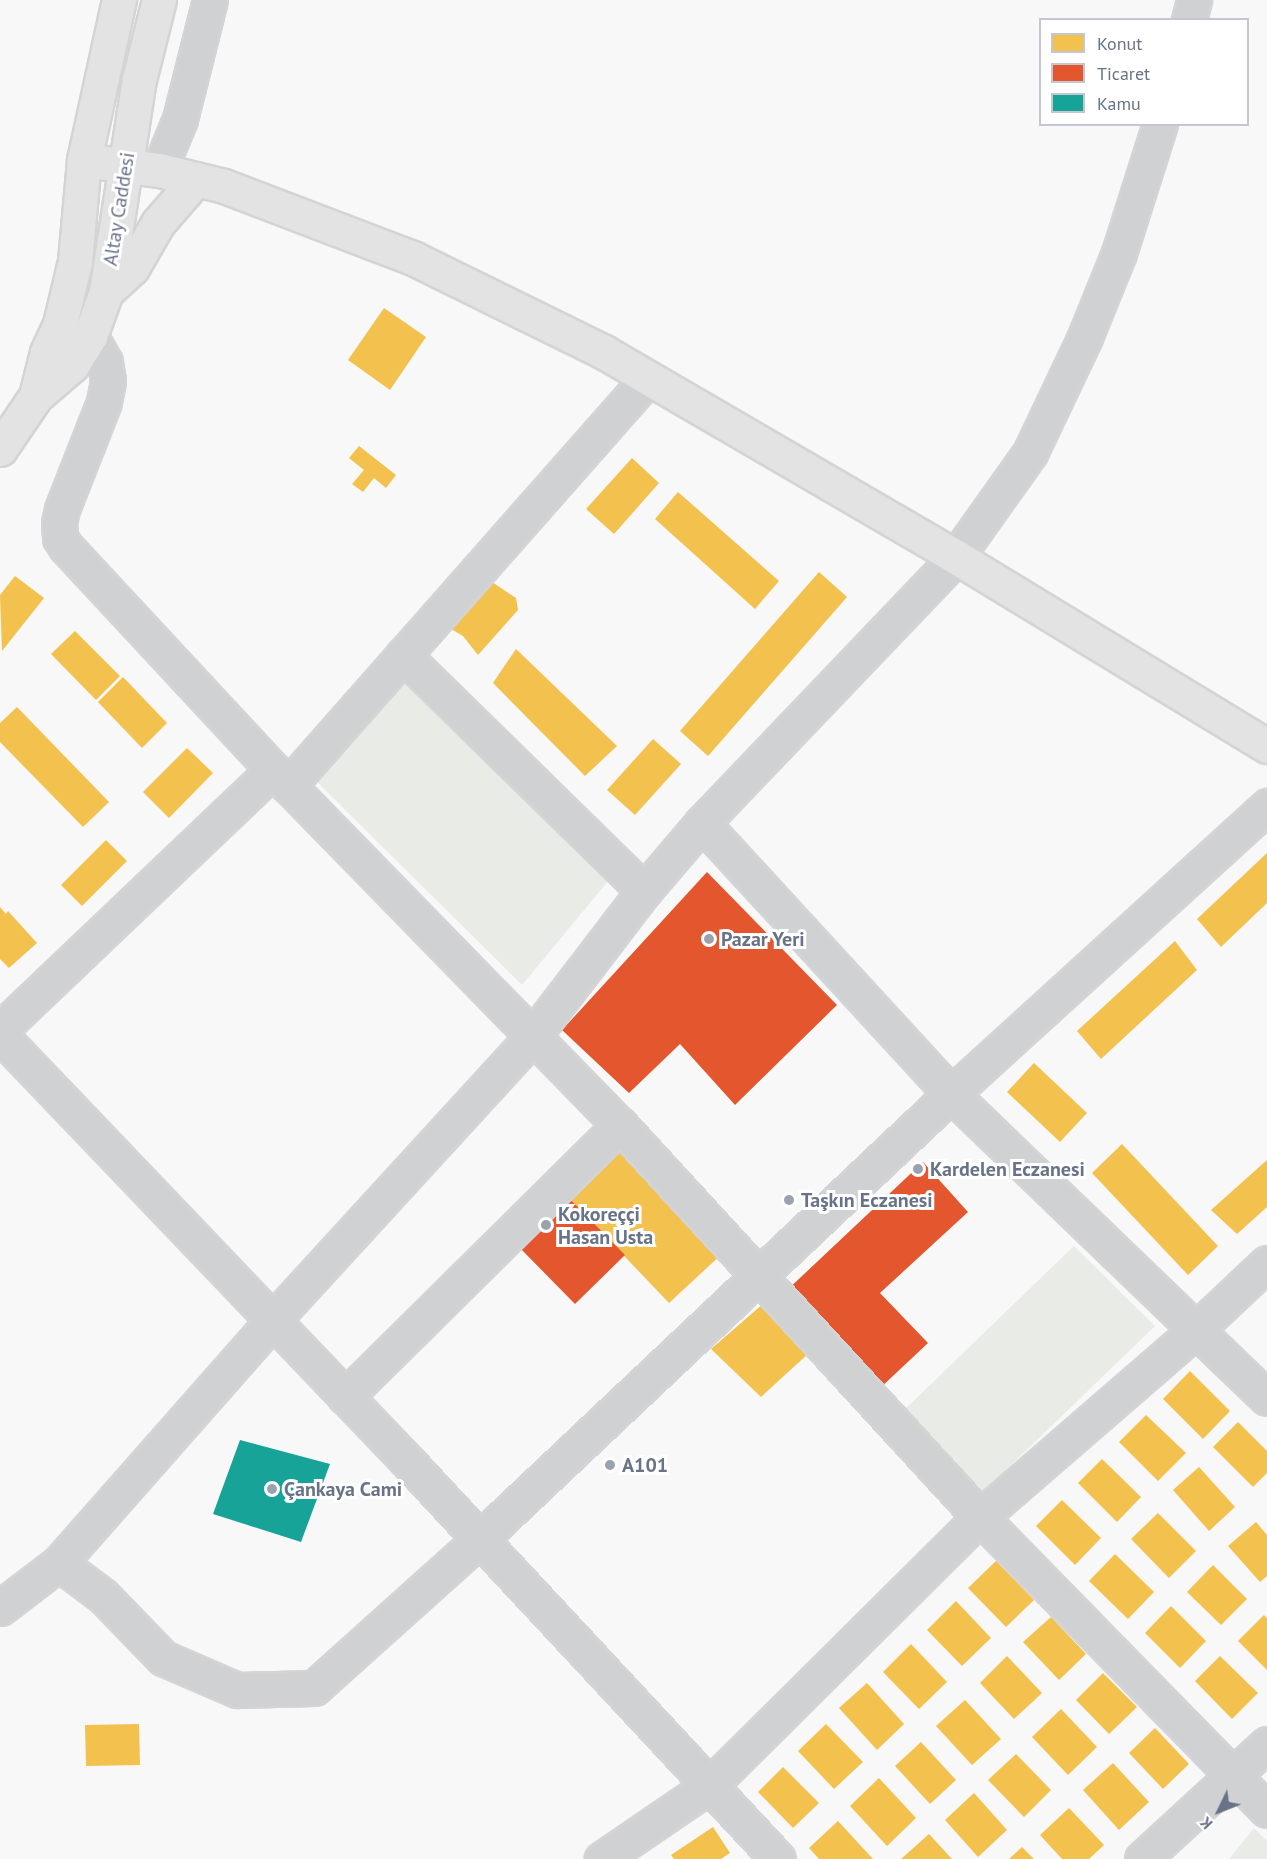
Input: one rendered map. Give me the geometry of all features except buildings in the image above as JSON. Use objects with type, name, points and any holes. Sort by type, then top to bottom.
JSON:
[{"type":"main road","name":"Altay Caddesi","points":[[0,449],[36,396],[72,365],[90,336],[106,292],[139,80],[159,0]]},
{"type":"main road","name":"Altay Caddesi","points":[[36,396],[47,352],[60,324],[75,261],[84,160],[111,4]]},
{"type":"main road","points":[[84,160],[159,170],[224,186],[414,258],[604,352],[956,557],[1267,746]]},
{"type":"main road","points":[[106,292],[132,268],[158,223],[196,179]]},
{"type":"street","points":[[159,170],[180,119],[210,0]]},
{"type":"street","points":[[1190,18],[1194,0]]},
{"type":"street","points":[[0,1608],[59,1563],[272,1321],[533,1036],[644,891],[702,823],[956,557],[1030,453],[1085,337],[1119,253],[1159,126]]},
{"type":"street","points":[[90,336],[105,362],[108,381],[104,402],[62,509],[59,523],[60,538],[281,778],[620,1125],[758,1279],[980,1517],[1267,1810]]},
{"type":"street","points":[[0,1030],[281,778],[403,655],[648,378]]},
{"type":"street","points":[[403,655],[644,891]]},
{"type":"street","points":[[59,1563],[103,1596],[163,1658],[237,1690],[314,1688],[480,1539],[758,1279],[951,1094],[1267,806]]},
{"type":"street","points":[[702,823],[951,1094],[1267,1398]]},
{"type":"street","points":[[0,1035],[480,1539],[778,1859]]},
{"type":"street","points":[[345,1397],[620,1125]]},
{"type":"street","points":[[602,1859],[709,1786],[980,1517],[1196,1330],[1267,1263]]},
{"type":"street","points":[[1142,1859],[1267,1744]]},
{"type":"shaded area","points":[[395,674],[609,880],[522,985],[304,769]]},
{"type":"shaded area","points":[[1074,1246],[1155,1326],[977,1498],[900,1414]]},
{"type":"shaded area","points":[[1254,1828],[1267,1841],[1267,1859],[1229,1859]]},
{"type":"place","name":"Pazar Yeri","points":[[709,939]]},
{"type":"place","name":"Kardelen Eczanesi","points":[[918,1169]]},
{"type":"place","name":"Taşkın Eczanesi","points":[[789,1200]]},
{"type":"place","name":"Kokoreççi Hasan Usta","points":[[546,1225]]},
{"type":"place","name":"A101","points":[[610,1465]]},
{"type":"place","name":"Çankaya Cami","points":[[272,1489]]}]
